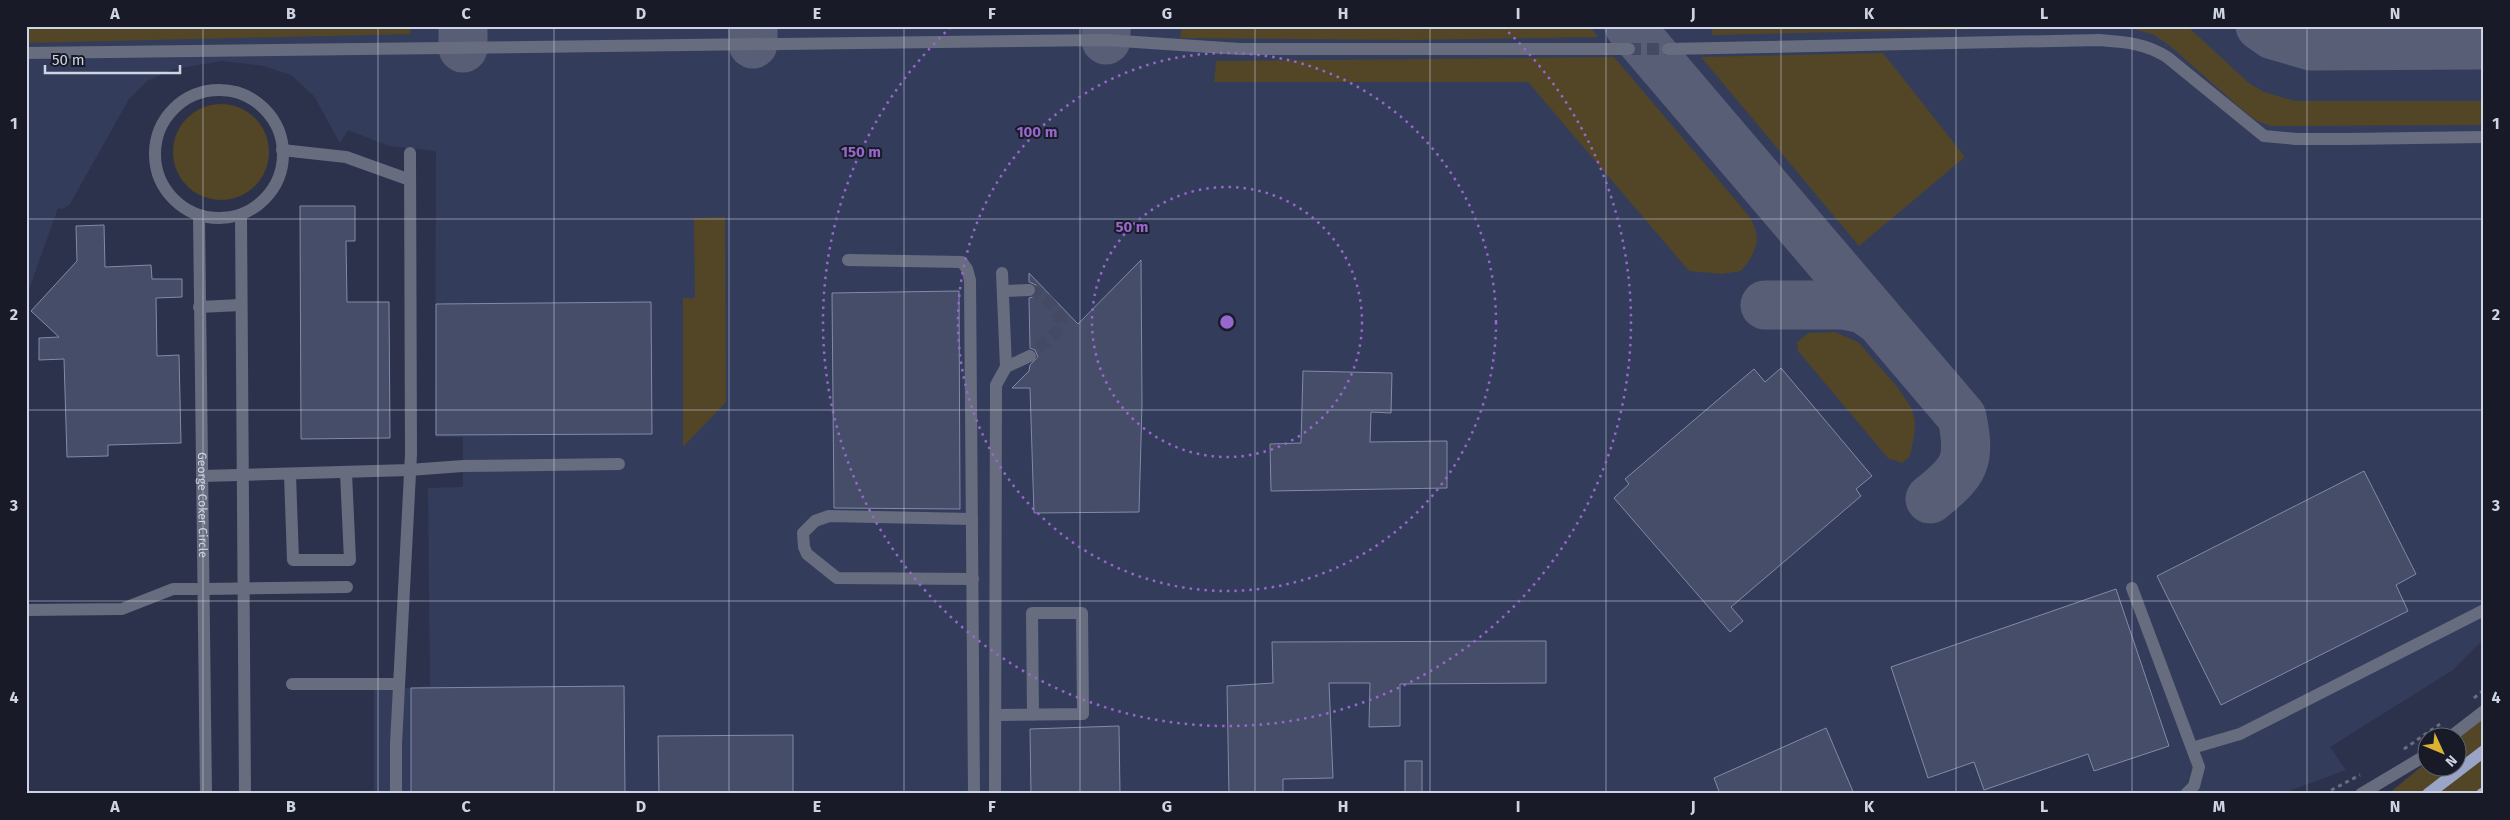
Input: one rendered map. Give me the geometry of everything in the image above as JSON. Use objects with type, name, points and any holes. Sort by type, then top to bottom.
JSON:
[{"type":"main road","points":[[2428,794],[2484,751]]},
{"type":"street","points":[[26,53],[1106,40],[1240,50],[1629,49]]},
{"type":"street","points":[[1668,49],[2090,40],[2132,42],[2152,48],[2167,57],[2264,136],[2338,139],[2484,137]]},
{"type":"street","points":[[224,91],[244,95],[260,105],[274,122],[282,141],[282,150],[282,162],[277,181],[269,194],[256,207],[241,216],[198,216],[180,206],[165,190],[156,167],[155,148],[161,127],[175,108],[188,98],[206,92],[224,91]]},
{"type":"street","points":[[282,150],[346,157],[410,180]]},
{"type":"street","points":[[396,794],[396,744],[409,470],[410,153]]},
{"type":"street","name":"George Coker Circle","points":[[198,216],[203,476],[200,589],[206,794]]},
{"type":"street","points":[[241,216],[245,794]]},
{"type":"street","points":[[848,260],[962,262],[967,269],[970,280],[974,579],[974,794]]},
{"type":"street","points":[[996,794],[996,385],[1006,367],[1002,273]]},
{"type":"street","points":[[1003,290],[1029,290]]},
{"type":"street","points":[[199,307],[241,305]]},
{"type":"street","points":[[1006,367],[1030,356]]},
{"type":"street","points":[[203,476],[346,473],[463,466],[620,464]]},
{"type":"street","points":[[290,475],[293,560],[350,560],[346,473]]},
{"type":"street","points":[[972,518],[829,516],[815,521],[803,533],[804,547],[807,554],[837,578],[974,579]]},
{"type":"street","points":[[26,610],[122,609],[173,589],[347,588]]},
{"type":"street","points":[[2132,588],[2199,767],[2194,786],[2186,794]]},
{"type":"street","points":[[2192,748],[2240,734],[2484,610]]},
{"type":"street","points":[[996,715],[1033,715],[1083,714],[1082,613],[1032,613],[1033,715]]},
{"type":"street","points":[[292,684],[399,684]]},
{"type":"street","points":[[2462,728],[2484,711]]},
{"type":"street","points":[[2361,794],[2418,760]]},
{"type":"path","points":[[2468,703],[2484,690]]},
{"type":"path","points":[[2399,752],[2442,722]]},
{"type":"path","points":[[2324,794],[2363,773]]},
{"type":"shaded area","points":[[26,26],[2484,26],[2484,639],[2453,670],[2330,747],[2346,770],[2281,794],[374,794],[374,690],[430,686],[428,488],[463,487],[463,437],[435,437],[436,151],[389,146],[348,130],[340,143],[314,96],[291,75],[264,66],[222,61],[174,69],[147,81],[129,99],[70,204],[63,209],[58,208],[26,298]]},
{"type":"shaded area","points":[[26,26],[409,26],[411,34],[26,43]]},
{"type":"shaded area","points":[[1182,26],[1589,26],[1598,37],[1411,40],[1180,38]]},
{"type":"shaded area","points":[[1713,26],[2123,26],[1712,35]]},
{"type":"shaded area","points":[[2123,26],[2187,26],[2249,83],[2264,92],[2295,101],[2484,101],[2484,125],[2271,126],[2257,121],[2245,112],[2169,45],[2154,35]]},
{"type":"shaded area","points":[[1883,53],[1965,157],[1859,246],[1701,57]]},
{"type":"shaded area","points":[[1614,57],[1749,216],[1756,231],[1756,245],[1751,257],[1741,271],[1721,274],[1689,271],[1528,82],[1214,82],[1216,61]]},
{"type":"shaded area","points":[[221,104],[239,108],[255,118],[265,134],[269,152],[265,170],[255,186],[239,196],[221,200],[203,196],[187,186],[177,170],[173,152],[177,134],[187,118],[203,108]]},
{"type":"shaded area","points":[[725,217],[726,402],[683,447],[683,298],[695,298],[694,218]]},
{"type":"shaded area","points":[[1835,332],[1858,342],[1898,388],[1912,409],[1915,422],[1914,436],[1910,456],[1902,463],[1888,458],[1798,351],[1797,342],[1809,333]]},
{"type":"shaded area","points":[[2484,717],[2484,794],[2388,794],[2418,769],[2418,778],[2468,778],[2468,730]]},
{"type":"building","points":[[300,206],[355,206],[355,241],[346,241],[347,302],[389,302],[390,438],[301,439]]},
{"type":"building","points":[[104,225],[105,267],[151,265],[152,279],[182,279],[182,297],[156,298],[157,356],[179,355],[181,443],[108,445],[108,456],[67,457],[64,359],[39,360],[39,338],[59,337],[31,311],[77,261],[76,226]]},
{"type":"building","points":[[1141,260],[1142,404],[1139,512],[1034,513],[1030,388],[1012,388],[1029,371],[1030,365],[1038,357],[1035,350],[1030,348],[1029,298],[1034,297],[1037,290],[1036,285],[1029,282],[1029,273],[1078,324]]},
{"type":"building","points":[[959,291],[960,509],[834,508],[832,293]]},
{"type":"building","points":[[651,302],[652,434],[436,435],[436,304]]},
{"type":"building","points":[[1781,368],[1872,476],[1856,489],[1861,496],[1731,607],[1743,621],[1730,632],[1614,498],[1629,484],[1625,479],[1754,369],[1765,382]]},
{"type":"building","points":[[1303,371],[1392,373],[1391,413],[1371,412],[1370,442],[1447,441],[1447,488],[1271,491],[1270,444],[1301,443]]},
{"type":"building","points":[[2364,471],[2416,574],[2396,585],[2408,611],[2221,705],[2157,576]]},
{"type":"building","points":[[2116,589],[2169,746],[2094,771],[2088,754],[1984,790],[1974,762],[1928,778],[1891,667]]},
{"type":"building","points":[[1546,641],[1546,683],[1400,684],[1400,726],[1369,727],[1370,683],[1329,683],[1333,778],[1283,779],[1283,794],[1229,794],[1227,686],[1273,683],[1272,642]]},
{"type":"building","points":[[624,686],[625,794],[411,794],[411,688]]},
{"type":"building","points":[[1119,726],[1120,794],[1031,794],[1030,729]]},
{"type":"building","points":[[1826,728],[1854,794],[1720,794],[1714,778]]},
{"type":"building","points":[[793,735],[793,794],[659,794],[658,736]]},
{"type":"building","points":[[1405,761],[1422,761],[1422,794],[1405,794]]},
{"type":"taxiway","points":[[463,26],[463,48]]},
{"type":"taxiway","points":[[753,26],[753,44]]},
{"type":"taxiway","points":[[1106,26],[1106,40]]},
{"type":"taxiway","points":[[1629,26],[1962,417],[1966,445],[1962,464],[1958,473],[1951,481],[1930,499]]},
{"type":"taxiway","points":[[2260,26],[2273,35],[2311,46],[2484,45]]},
{"type":"taxiway","points":[[1765,305],[1844,305],[1863,309],[1878,319]]},
{"type":"tunnel","points":[[1629,49],[1668,49]]},
{"type":"tunnel","points":[[1029,290],[1039,294],[1053,306],[1062,321],[1057,332],[1030,356]]}]
